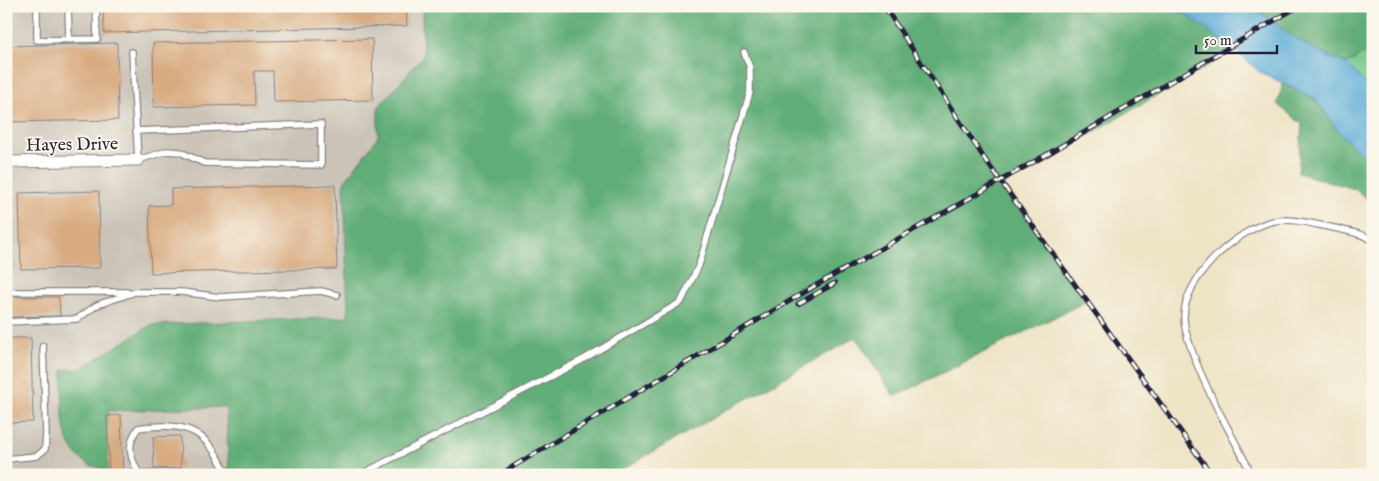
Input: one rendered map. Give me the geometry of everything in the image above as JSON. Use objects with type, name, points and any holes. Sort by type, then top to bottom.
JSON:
[{"type":"street","name":"Hayes Drive","points":[[6,162],[138,160]]},
{"type":"lane","points":[[37,6],[38,40],[97,40],[96,6]]},
{"type":"lane","points":[[68,6],[68,40]]},
{"type":"lane","points":[[132,52],[136,131],[138,160],[167,151],[180,152],[204,163],[321,165],[321,124],[136,131]]},
{"type":"lane","points":[[360,475],[582,360],[681,302],[699,265],[750,92],[750,68],[744,52]]},
{"type":"lane","points":[[1250,475],[1248,467],[1199,371],[1187,336],[1184,305],[1195,282],[1224,247],[1251,228],[1276,220],[1300,221],[1341,230],[1369,238],[1373,242]]},
{"type":"lane","points":[[6,292],[182,292],[220,297],[320,291],[337,294]]},
{"type":"lane","points":[[6,322],[77,319],[97,305],[135,292]]},
{"type":"lane","points":[[6,459],[37,456],[44,449],[46,424],[43,346]]},
{"type":"lane","points":[[158,426],[176,426],[194,431],[206,440],[226,472],[139,474],[131,458],[132,437],[138,428],[158,426]]},
{"type":"shaded area","points":[[6,6],[422,6],[423,56],[378,108],[378,137],[344,182],[348,317],[151,325],[81,412],[226,407],[229,475],[6,475]]},
{"type":"green space","points":[[422,6],[1166,6],[1187,15],[1238,48],[1003,185],[1087,301],[894,397],[856,337],[612,475],[229,475],[226,407],[108,411],[109,470],[90,465],[79,457],[71,447],[64,423],[63,370],[80,369],[151,325],[348,317],[344,182],[378,137],[378,108],[423,56]]},
{"type":"green space","points":[[1253,6],[1373,6],[1373,48],[1347,64],[1321,53],[1288,34]]},
{"type":"green space","points":[[1373,21],[1373,99],[1321,52]]},
{"type":"green space","points":[[1283,84],[1314,99],[1341,134],[1373,164],[1373,203],[1355,189],[1298,173],[1302,124],[1277,104]]},
{"type":"water","points":[[1166,6],[1253,6],[1288,34],[1321,53],[1347,64],[1373,92],[1373,164],[1341,134],[1314,98],[1258,71],[1239,53],[1187,15]]},
{"type":"building","points":[[103,6],[406,6],[407,26],[104,33]]},
{"type":"building","points":[[372,39],[373,100],[274,102],[273,71],[254,71],[255,105],[154,107],[153,43]]},
{"type":"building","points":[[117,43],[118,120],[6,122],[6,46]]},
{"type":"building","points":[[335,185],[337,269],[151,273],[149,206],[171,205],[171,189]]},
{"type":"building","points":[[99,191],[100,268],[21,269],[19,193]]},
{"type":"building","points":[[6,297],[59,297],[60,316],[6,317]]},
{"type":"building","points":[[6,338],[31,338],[33,422],[6,423]]},
{"type":"building","points":[[121,415],[123,475],[109,475],[107,416]]},
{"type":"building","points":[[180,436],[181,468],[154,469],[153,437]]},
{"type":"railway","points":[[884,6],[986,161],[1212,475]]},
{"type":"railway","points":[[499,475],[813,287],[1046,155],[1299,6]]},
{"type":"railway","points":[[798,304],[835,283]]}]
